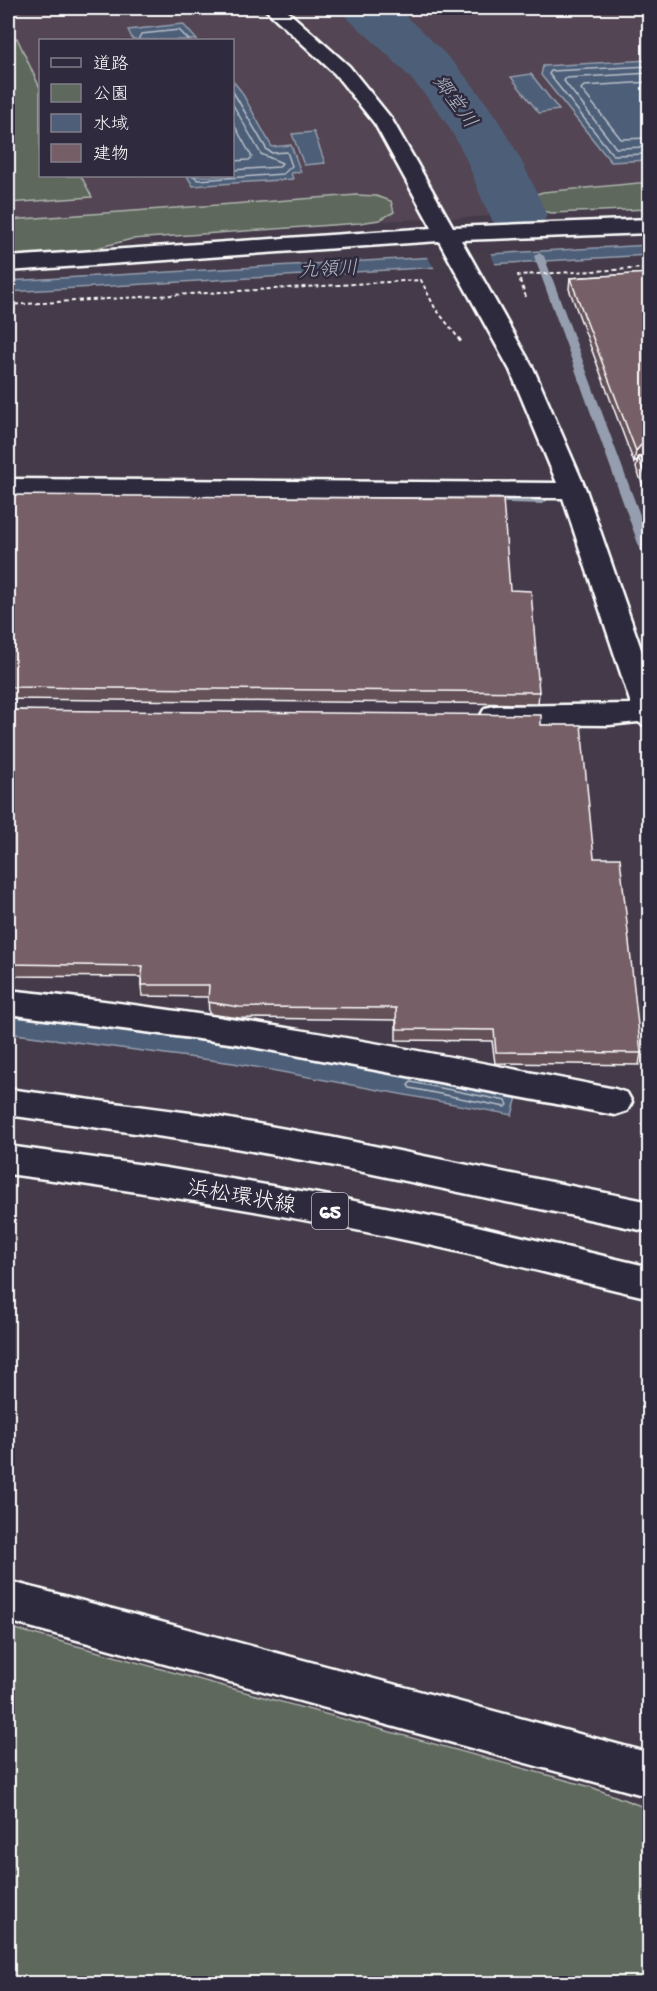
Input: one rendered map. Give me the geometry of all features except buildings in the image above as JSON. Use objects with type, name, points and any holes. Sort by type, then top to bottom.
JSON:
[{"type":"street","points":[[273,8],[318,46],[364,95],[402,151],[487,306],[541,409],[573,489],[648,716],[468,714]]},
{"type":"street","points":[[8,264],[451,240],[650,226]]},
{"type":"street","points":[[8,487],[539,492],[573,489]]},
{"type":"street","points":[[8,1002],[254,1034],[615,1102]]},
{"type":"street","points":[[8,1102],[213,1130],[318,1149],[650,1217]]},
{"type":"street","name":"浜松環状線","points":[[8,1160],[184,1184],[312,1207],[430,1231],[650,1283]]},
{"type":"street","points":[[8,1601],[650,1775]]},
{"type":"path","points":[[528,274],[650,268]]},
{"type":"path","points":[[8,305],[421,280],[435,308],[464,346]]},
{"type":"shaded area","points":[[8,8],[649,8],[649,209],[384,221],[132,239],[90,251],[8,256]]},
{"type":"green space","points":[[17,38],[39,86],[39,177],[82,177],[92,197],[8,203],[8,39]]},
{"type":"green space","points":[[649,182],[649,209],[552,213],[526,208],[523,202],[530,196],[543,192]]},
{"type":"green space","points":[[357,195],[376,196],[391,201],[394,212],[379,220],[360,223],[132,239],[81,252],[8,256],[8,220]]},
{"type":"green space","points":[[8,1627],[591,1787],[649,1809],[649,1983],[8,1983]]},
{"type":"water","points":[[183,24],[196,39],[132,39],[128,30]]},
{"type":"water","points":[[649,60],[649,160],[611,162],[541,75],[543,66]]},
{"type":"water","points":[[531,74],[559,110],[539,113],[511,77]]},
{"type":"water","points":[[234,82],[272,147],[291,145],[301,172],[291,173],[293,179],[193,186],[188,177],[234,177]]},
{"type":"water","points":[[314,132],[325,163],[304,165],[292,134]]},
{"type":"water","name":"九領川","points":[[649,245],[649,255],[8,292],[8,281]]},
{"type":"water","points":[[8,1016],[238,1046],[517,1097],[512,1115],[233,1063],[8,1033]]},
{"type":"pier","points":[[489,250],[496,266],[436,270],[425,254]]},
{"type":"waterway","name":"郷堂川","points":[[366,8],[417,54],[462,106],[491,153],[518,216]]},
{"type":"waterway","points":[[539,256],[650,560]]},
{"type":"waterway","points":[[484,500],[542,500]]}]
